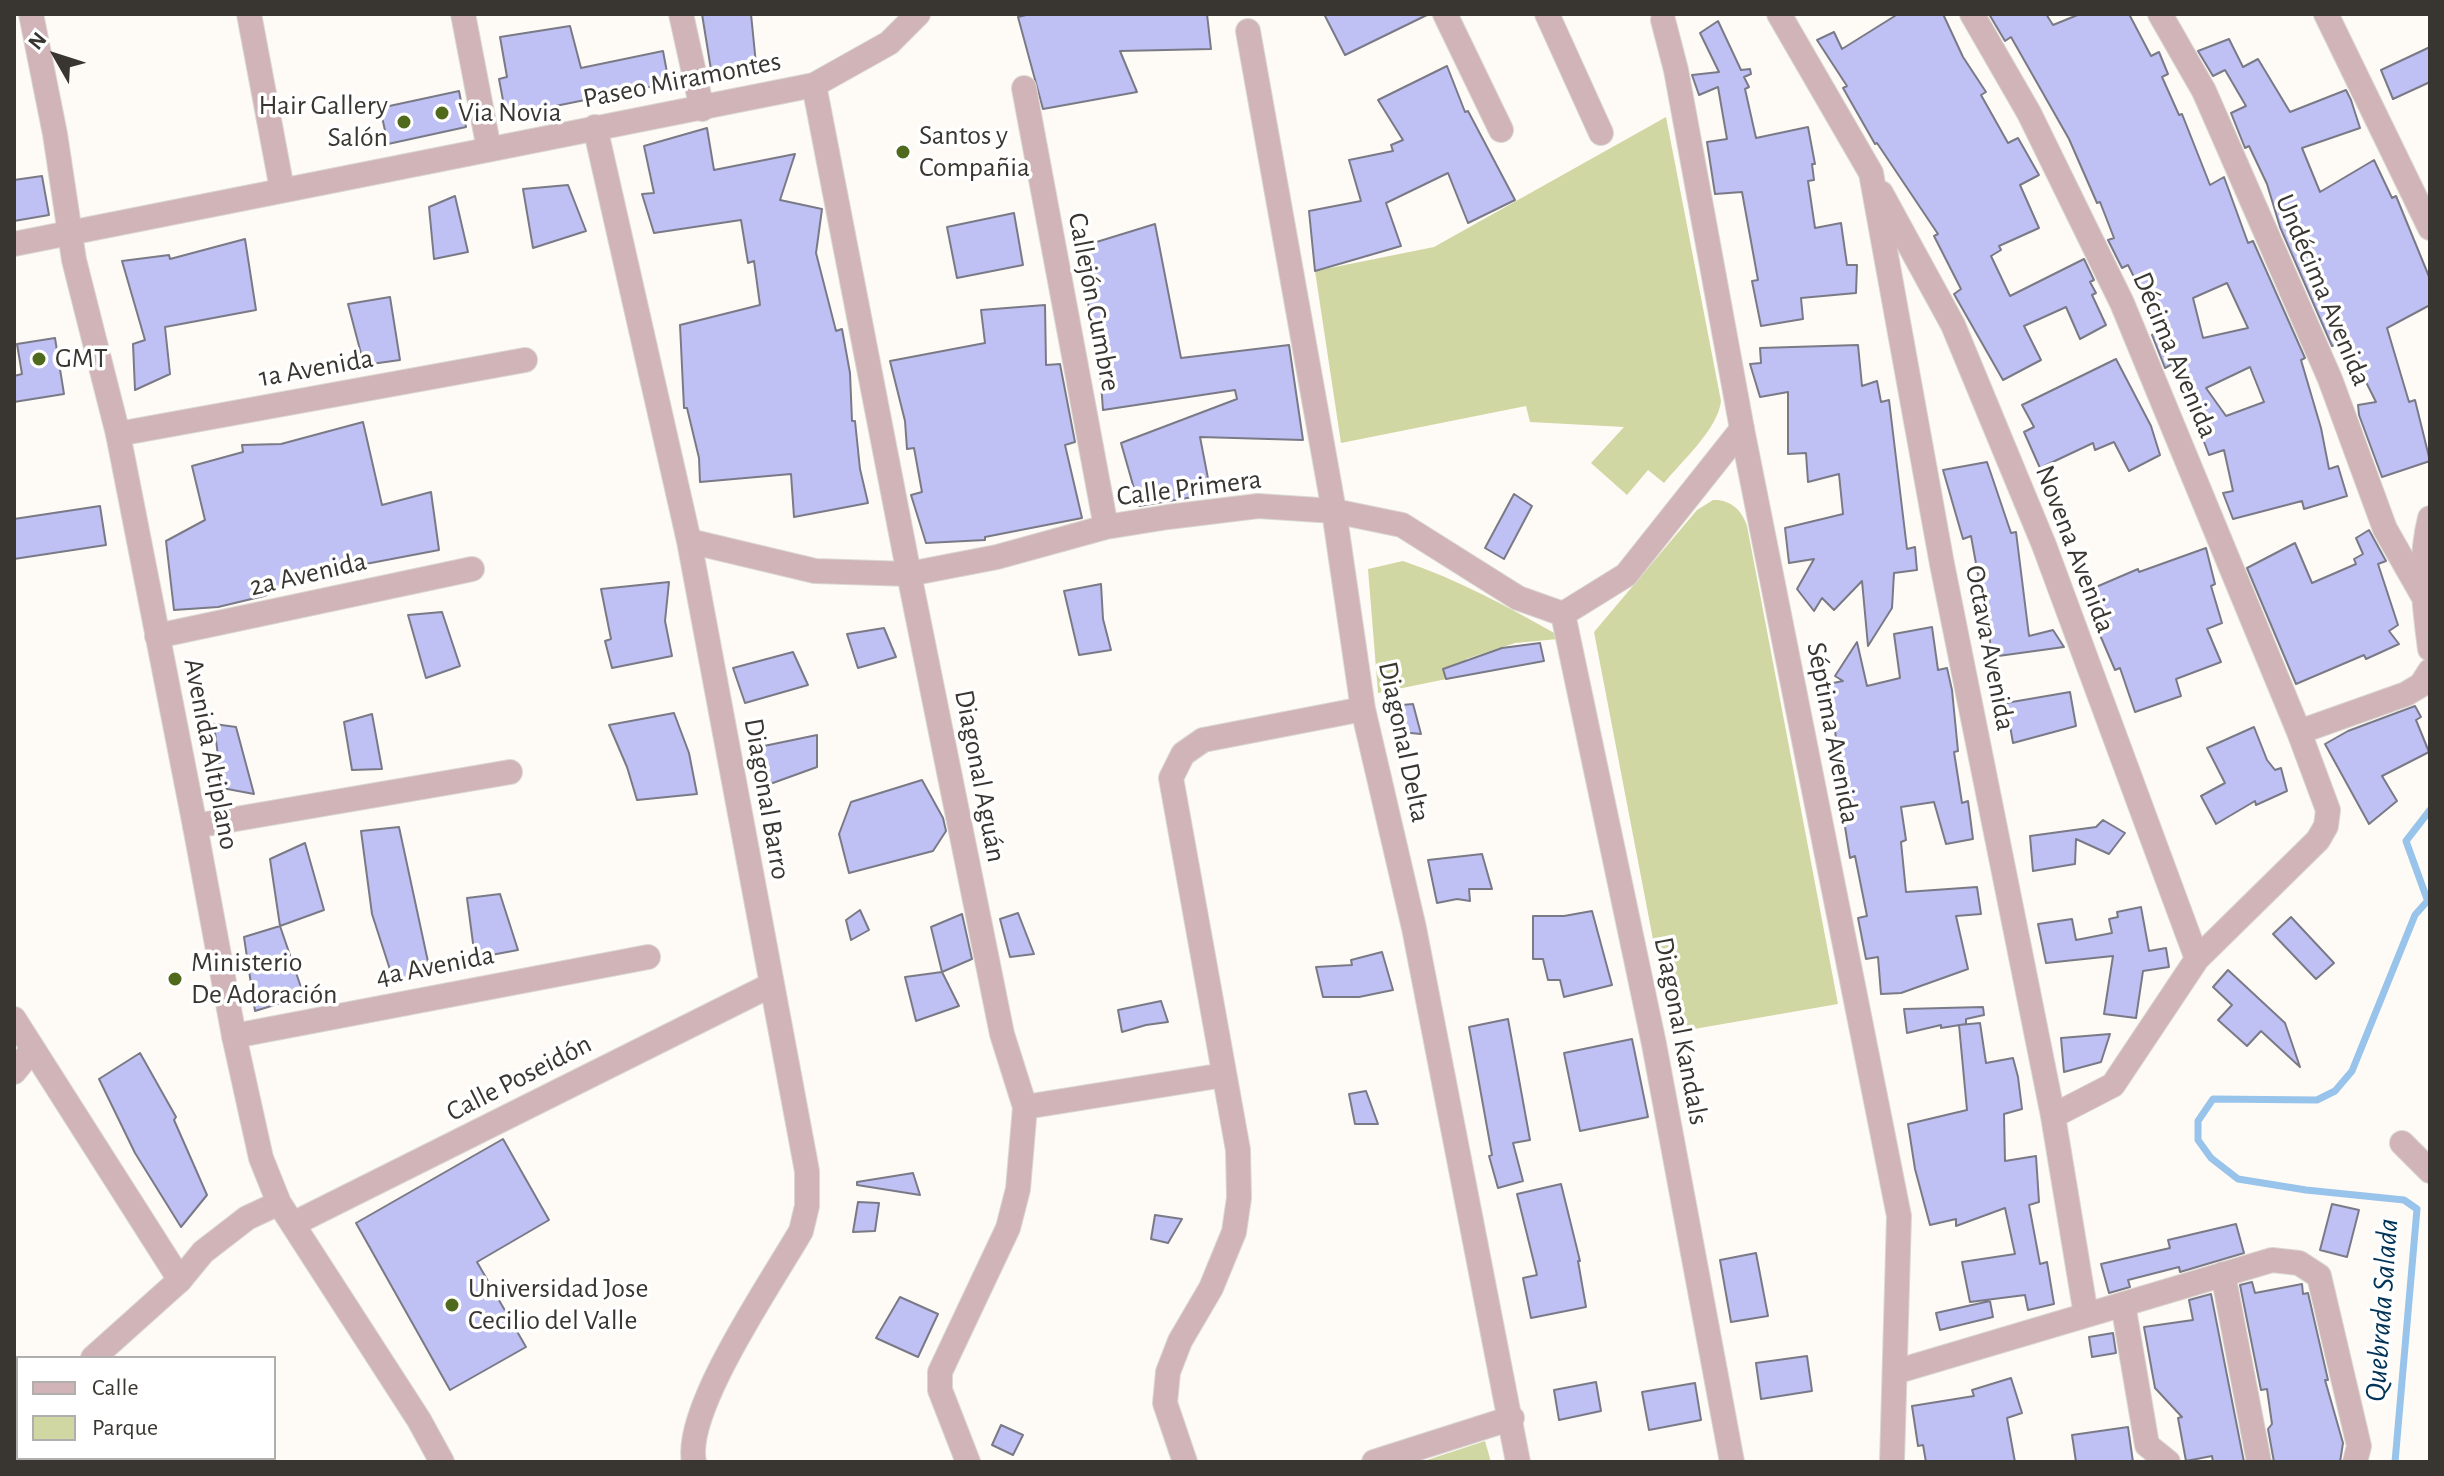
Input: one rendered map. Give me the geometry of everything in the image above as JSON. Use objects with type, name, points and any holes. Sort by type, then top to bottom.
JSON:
[{"type":"street","name":"Avenida Altiplano","points":[[31,14],[55,134],[74,260],[118,434],[234,1036],[261,1158],[279,1203],[419,1420],[442,1462]]},
{"type":"street","points":[[249,14],[282,189]]},
{"type":"street","points":[[463,14],[489,149]]},
{"type":"street","points":[[681,14],[702,109]]},
{"type":"street","name":"Paseo Miramontes","points":[[14,244],[814,85],[889,43],[918,14]]},
{"type":"street","points":[[1445,14],[1501,130]]},
{"type":"street","points":[[1547,14],[1601,133]]},
{"type":"street","name":"Octava Avenida","points":[[1779,14],[1871,173],[1942,564],[2053,1116],[2086,1315]]},
{"type":"street","name":"Décima Avenida","points":[[1972,14],[2029,113],[2122,303],[2299,732],[2328,810],[2326,826],[2318,840],[2197,959],[2113,1085],[2053,1116]]},
{"type":"street","name":"Undécima Avenida","points":[[2160,14],[2204,91],[2330,379],[2385,529],[2422,594]]},
{"type":"street","points":[[2326,14],[2430,228]]},
{"type":"street","name":"Séptima Avenida","points":[[1666,16],[1742,429],[1899,1216],[1892,1462]]},
{"type":"street","name":"Diagonal Delta","points":[[1248,31],[1334,511],[1363,709],[1414,928],[1512,1418],[1518,1462]]},
{"type":"street","name":"Diagonal Aguán","points":[[814,85],[1002,1034],[1025,1107],[1018,1189],[1008,1228],[940,1372],[940,1390],[968,1462]]},
{"type":"street","name":"Callejón Cumbre","points":[[1024,88],[1106,527]]},
{"type":"street","name":"Diagonal Barro","points":[[595,127],[689,541],[807,1171],[807,1206],[801,1231],[746,1324],[696,1423],[691,1451],[694,1462]]},
{"type":"street","name":"Novena Avenida","points":[[1871,173],[1953,325],[2032,515],[2197,959]]},
{"type":"street","name":"1a Avenida","points":[[118,434],[525,360]]},
{"type":"street","points":[[1563,614],[1626,575],[1742,429]]},
{"type":"street","name":"Calle Primera","points":[[689,541],[815,571],[909,574],[997,557],[1106,527],[1168,517],[1258,506],[1334,511],[1402,525],[1518,598],[1563,614]]},
{"type":"street","points":[[2430,518],[2422,594],[2430,649]]},
{"type":"street","name":"2a Avenida","points":[[157,636],[472,569]]},
{"type":"street","name":"Diagonal Kandals","points":[[1563,614],[1654,1044],[1732,1462]]},
{"type":"street","points":[[2299,732],[2406,694],[2421,685],[2430,671]]},
{"type":"street","points":[[1185,1462],[1165,1403],[1168,1372],[1180,1341],[1216,1278],[1234,1232],[1239,1198],[1238,1150],[1171,778],[1183,754],[1203,740],[1363,709]]},
{"type":"street","points":[[195,826],[510,772]]},
{"type":"street","name":"4a Avenida","points":[[234,1036],[648,957]]},
{"type":"street","name":"Calle Poseidón","points":[[293,1224],[771,985]]},
{"type":"street","points":[[14,1019],[180,1280]]},
{"type":"street","points":[[14,1072],[33,1049]]},
{"type":"street","points":[[1025,1107],[1224,1075]]},
{"type":"street","points":[[2402,1143],[2430,1171]]},
{"type":"street","points":[[95,1356],[180,1280],[203,1252],[228,1231],[279,1203]]},
{"type":"street","points":[[1895,1372],[2272,1260],[2299,1263],[2319,1276],[2359,1446],[2355,1462]]},
{"type":"street","points":[[2223,1274],[2259,1462]]},
{"type":"street","points":[[2123,1304],[2147,1445],[2168,1462]]},
{"type":"street","points":[[1374,1462],[1512,1418]]},
{"type":"green space","points":[[1666,117],[1721,401],[1713,423],[1664,483],[1648,470],[1627,495],[1591,463],[1624,427],[1530,422],[1526,406],[1341,443],[1315,271],[1434,247]]},
{"type":"green space","points":[[1713,500],[1725,501],[1734,507],[1747,526],[1838,1004],[1671,1033],[1594,632],[1697,510]]},
{"type":"green space","points":[[1403,561],[1481,594],[1556,634],[1558,639],[1515,643],[1466,659],[1471,674],[1378,693],[1368,569]]},
{"type":"green space","points":[[1485,1441],[1491,1462],[1421,1462]]},
{"type":"building","points":[[702,14],[751,14],[757,74],[712,76]]},
{"type":"building","points":[[1030,14],[1207,14],[1211,49],[1120,51],[1137,92],[1043,109],[1018,17]]},
{"type":"building","points":[[1324,14],[1429,14],[1345,55]]},
{"type":"building","points":[[1898,14],[1943,14],[1963,57],[1986,92],[1981,95],[2008,143],[2018,138],[2039,175],[2020,185],[2039,228],[1999,246],[2001,250],[1991,256],[2010,296],[2084,259],[2094,280],[2090,282],[2096,293],[2092,295],[2106,325],[2080,339],[2066,307],[2024,326],[2041,360],[2003,380],[1954,294],[1961,289],[1934,236],[1938,234],[1875,144],[1843,88],[1847,86],[1817,40],[1834,32],[1842,49]]},
{"type":"building","points":[[1989,14],[2046,14],[2053,25],[2080,14],[2129,14],[2151,56],[2159,52],[2168,74],[2162,77],[2179,115],[2182,114],[2210,185],[2224,177],[2248,243],[2253,241],[2305,358],[2301,360],[2321,428],[2329,469],[2338,466],[2347,496],[2304,509],[2302,501],[2233,519],[2223,493],[2233,491],[2224,450],[2209,455],[2198,426],[2206,423],[2192,403],[2178,361],[2165,368],[2152,335],[2161,331],[2128,265],[2122,268],[2108,240],[2114,238],[2069,139],[2011,37],[2005,41]],"holes":[[[2227,283],[2248,328],[2203,338],[2193,298]],[[2250,367],[2264,402],[2226,416],[2206,388]]]},
{"type":"building","points":[[1718,21],[1741,70],[1750,69],[1751,74],[1744,77],[1749,87],[1745,89],[1756,138],[1808,127],[1815,164],[1812,164],[1814,180],[1808,181],[1815,228],[1841,223],[1847,265],[1857,265],[1856,293],[1801,298],[1803,319],[1761,326],[1752,281],[1758,280],[1742,192],[1715,194],[1707,142],[1727,139],[1718,87],[1699,95],[1692,75],[1719,72],[1700,33]]},
{"type":"building","points":[[570,26],[581,68],[663,51],[669,83],[506,116],[499,79],[507,77],[500,37]]},
{"type":"building","points":[[2229,39],[2243,67],[2258,59],[2290,112],[2346,90],[2351,100],[2360,128],[2302,148],[2320,192],[2374,160],[2392,198],[2396,196],[2430,279],[2430,305],[2387,328],[2409,402],[2415,400],[2430,461],[2382,477],[2359,415],[2358,405],[2376,402],[2366,377],[2347,339],[2332,346],[2280,227],[2267,184],[2249,146],[2245,148],[2231,113],[2246,106],[2225,70],[2213,76],[2198,51]]},
{"type":"building","points":[[2430,47],[2430,82],[2393,99],[2381,70]]},
{"type":"building","points":[[1447,66],[1465,112],[1468,111],[1515,200],[1468,223],[1448,173],[1386,203],[1401,246],[1315,271],[1309,211],[1361,201],[1349,160],[1393,151],[1391,145],[1403,140],[1378,100]]},
{"type":"building","points":[[459,91],[466,127],[388,144],[380,108]]},
{"type":"building","points":[[707,128],[714,170],[795,154],[780,200],[822,209],[816,253],[836,331],[842,329],[850,373],[852,421],[855,421],[860,469],[868,503],[794,517],[791,474],[700,482],[699,458],[687,408],[684,408],[680,325],[760,305],[754,261],[748,263],[741,220],[654,233],[642,194],[654,193],[644,146]]},
{"type":"building","points":[[42,176],[49,215],[14,221],[14,180]]},
{"type":"building","points":[[568,185],[586,231],[533,248],[523,189]]},
{"type":"building","points":[[455,196],[468,252],[434,259],[429,207]]},
{"type":"building","points":[[1014,213],[1023,265],[957,278],[947,227]]},
{"type":"building","points":[[1155,224],[1181,358],[1289,345],[1303,440],[1200,437],[1211,494],[1139,506],[1121,443],[1237,399],[1235,390],[1103,410],[1099,357],[1077,248]]},
{"type":"building","points":[[245,239],[256,310],[165,327],[170,374],[135,390],[133,344],[145,340],[122,261],[169,255],[170,259]]},
{"type":"building","points":[[390,297],[400,360],[364,365],[348,304]]},
{"type":"building","points":[[1045,305],[1046,365],[1060,364],[1075,442],[1065,445],[1082,518],[985,537],[985,540],[926,543],[911,495],[922,492],[914,448],[907,449],[905,421],[890,361],[985,343],[981,310]]},
{"type":"building","name":"GMT","points":[[55,338],[64,394],[14,402],[14,376],[22,374],[17,344]]},
{"type":"building","points":[[1858,345],[1862,386],[1877,381],[1881,402],[1889,400],[1907,549],[1915,547],[1917,570],[1894,573],[1892,608],[1868,646],[1862,581],[1834,610],[1822,598],[1814,611],[1797,589],[1814,559],[1789,563],[1785,528],[1843,514],[1839,474],[1808,482],[1806,453],[1788,454],[1788,392],[1760,397],[1750,364],[1761,363],[1760,348]]},
{"type":"building","points":[[2116,359],[2151,426],[2160,455],[2129,471],[2114,442],[2095,450],[2093,443],[2040,468],[2024,432],[2034,427],[2022,405]]},
{"type":"building","points":[[363,422],[382,505],[431,492],[439,550],[355,566],[312,581],[309,572],[264,596],[218,607],[174,610],[166,541],[205,520],[192,466],[243,452],[242,445],[281,444]]},
{"type":"building","points":[[1987,462],[2011,533],[2016,532],[2029,636],[2053,630],[2064,647],[1991,657],[1971,536],[1963,539],[1943,470]]},
{"type":"building","points":[[1514,494],[1532,506],[1504,559],[1485,548]]},
{"type":"building","points":[[100,506],[106,545],[14,559],[14,519]]},
{"type":"building","points":[[2369,530],[2386,561],[2378,564],[2398,625],[2389,631],[2399,644],[2366,659],[2364,655],[2296,684],[2247,568],[2295,543],[2312,583],[2356,564],[2354,559],[2363,554],[2356,538]]},
{"type":"building","points":[[2206,548],[2215,584],[2211,586],[2222,623],[2207,629],[2221,662],[2176,679],[2181,696],[2135,712],[2120,668],[2115,670],[2082,593],[2138,569],[2139,572]]},
{"type":"building","points":[[669,582],[665,621],[672,656],[612,668],[605,641],[611,639],[601,589]]},
{"type":"building","points":[[1101,584],[1103,619],[1111,650],[1079,655],[1064,591]]},
{"type":"building","points":[[442,612],[460,666],[426,678],[408,615]]},
{"type":"building","points":[[1932,627],[1938,670],[1947,668],[1952,690],[1958,751],[1954,752],[1962,803],[1968,801],[1973,839],[1946,844],[1934,802],[1901,807],[1906,840],[1901,842],[1906,892],[1977,887],[1981,914],[1956,916],[1968,969],[1901,993],[1881,994],[1878,957],[1866,959],[1858,918],[1867,916],[1855,856],[1850,858],[1838,783],[1842,782],[1832,709],[1822,711],[1818,686],[1843,681],[1835,676],[1857,642],[1867,686],[1900,678],[1894,634]]},
{"type":"building","points":[[884,628],[896,657],[858,668],[847,634]]},
{"type":"building","points":[[1540,643],[1544,661],[1446,679],[1443,669],[1502,648]]},
{"type":"building","points":[[793,652],[808,685],[745,703],[733,668]]},
{"type":"building","points":[[2070,692],[2076,726],[2013,743],[2006,703]]},
{"type":"building","points":[[1413,704],[1421,734],[1400,732],[1391,706]]},
{"type":"building","points":[[2415,706],[2421,717],[2416,720],[2429,752],[2382,776],[2397,801],[2369,824],[2325,744],[2348,731]]},
{"type":"building","points":[[674,713],[689,753],[697,794],[637,800],[609,725]]},
{"type":"building","points":[[372,714],[382,769],[352,770],[344,722]]},
{"type":"building","points":[[214,724],[236,727],[254,794],[222,788]]},
{"type":"building","points":[[2254,727],[2267,760],[2275,770],[2281,768],[2287,791],[2256,805],[2255,801],[2216,824],[2201,796],[2225,783],[2207,748]]},
{"type":"building","points":[[817,735],[817,767],[759,788],[759,747]]},
{"type":"building","points":[[922,780],[943,818],[946,831],[933,851],[849,873],[839,834],[851,802]]},
{"type":"building","points":[[2103,820],[2125,833],[2109,854],[2076,839],[2075,864],[2033,871],[2030,836],[2096,827]]},
{"type":"building","points":[[399,827],[430,971],[394,982],[372,914],[361,831]]},
{"type":"building","points":[[305,843],[324,910],[280,926],[270,859]]},
{"type":"building","points":[[1482,854],[1492,889],[1469,889],[1470,901],[1457,899],[1437,903],[1428,860]]},
{"type":"building","points":[[500,894],[518,950],[475,958],[467,898]]},
{"type":"building","points":[[2141,907],[2149,951],[2166,948],[2169,967],[2143,971],[2136,1018],[2104,1014],[2113,956],[2046,963],[2038,924],[2072,919],[2076,940],[2112,933],[2109,919],[2118,917],[2117,912]]},
{"type":"building","points":[[860,910],[869,930],[851,940],[846,920]]},
{"type":"building","points":[[1592,911],[1612,985],[1564,997],[1560,980],[1548,980],[1543,959],[1533,959],[1533,916],[1564,916]]},
{"type":"building","points":[[1018,913],[1034,954],[1010,957],[1000,919]]},
{"type":"building","points":[[962,914],[972,959],[942,972],[931,927]]},
{"type":"building","points":[[2291,917],[2334,963],[2316,979],[2273,934]]},
{"type":"building","points":[[280,926],[304,996],[255,1011],[244,937]]},
{"type":"building","points":[[1382,952],[1393,990],[1359,997],[1323,997],[1316,967],[1352,965],[1351,960]]},
{"type":"building","points":[[2228,970],[2285,1023],[2300,1067],[2261,1031],[2247,1046],[2218,1020],[2232,1005],[2213,987]]},
{"type":"building","points":[[942,972],[959,1006],[916,1021],[905,977]]},
{"type":"building","points":[[1161,1001],[1168,1022],[1122,1032],[1118,1010]]},
{"type":"building","points":[[1983,1007],[1984,1015],[1966,1019],[1966,1024],[1941,1028],[1941,1025],[1907,1033],[1904,1009]]},
{"type":"building","points":[[1508,1019],[1530,1140],[1513,1143],[1523,1181],[1498,1188],[1489,1156],[1492,1155],[1469,1027]]},
{"type":"building","points":[[1980,1023],[1986,1063],[2013,1058],[2018,1077],[2022,1109],[2004,1114],[2005,1161],[2036,1156],[2039,1202],[2029,1205],[2040,1264],[2047,1262],[2054,1304],[2028,1310],[2025,1295],[1970,1302],[1962,1262],[2015,1254],[2005,1208],[1956,1226],[1956,1219],[1930,1225],[1915,1169],[1908,1124],[1967,1110],[1959,1025]]},
{"type":"building","points":[[2110,1034],[2101,1062],[2064,1072],[2061,1038]]},
{"type":"building","points":[[1632,1039],[1648,1117],[1580,1131],[1564,1053]]},
{"type":"building","points":[[140,1053],[176,1117],[174,1120],[207,1195],[181,1227],[135,1153],[99,1079]]},
{"type":"building","points":[[1366,1091],[1378,1124],[1355,1124],[1349,1094]]},
{"type":"building","name":"Universidad Jose Cecilio del Valle","points":[[503,1139],[549,1220],[477,1262],[526,1347],[450,1390],[356,1223]]},
{"type":"building","points":[[913,1173],[920,1195],[857,1185],[857,1182]]},
{"type":"building","points":[[1561,1184],[1580,1261],[1586,1307],[1531,1318],[1523,1278],[1537,1275],[1517,1194]]},
{"type":"building","points":[[858,1202],[879,1203],[875,1231],[853,1232]]},
{"type":"building","points":[[2332,1204],[2359,1210],[2347,1257],[2320,1250]]},
{"type":"building","points":[[1155,1215],[1182,1219],[1168,1243],[1151,1239]]},
{"type":"building","points":[[2236,1224],[2244,1253],[2180,1272],[2179,1267],[2128,1280],[2130,1287],[2109,1293],[2101,1264],[2170,1248],[2168,1240]]},
{"type":"building","points":[[1756,1253],[1768,1316],[1731,1322],[1720,1260]]},
{"type":"building","points":[[2252,1282],[2255,1293],[2302,1284],[2303,1294],[2308,1293],[2328,1380],[2325,1380],[2343,1443],[2340,1462],[2274,1462],[2268,1429],[2272,1424],[2267,1389],[2261,1390],[2240,1285]]},
{"type":"building","points":[[2211,1294],[2244,1462],[2213,1462],[2212,1456],[2186,1461],[2178,1418],[2182,1417],[2155,1388],[2144,1327],[2193,1320],[2189,1300]]},
{"type":"building","points":[[900,1297],[938,1314],[918,1357],[876,1338]]},
{"type":"building","points":[[1990,1301],[1993,1317],[1940,1330],[1936,1313]]},
{"type":"building","points":[[2113,1333],[2116,1353],[2092,1357],[2089,1337]]},
{"type":"building","points":[[1807,1356],[1812,1391],[1761,1399],[1756,1363]]},
{"type":"building","points":[[2011,1378],[2022,1413],[2007,1418],[2015,1462],[1926,1462],[1923,1445],[1918,1446],[1912,1406],[1974,1396],[1972,1390]]},
{"type":"building","points":[[1596,1382],[1601,1411],[1559,1420],[1554,1390]]},
{"type":"building","points":[[1695,1383],[1701,1420],[1649,1430],[1642,1392]]},
{"type":"building","points":[[1001,1425],[1023,1435],[1013,1455],[992,1445]]},
{"type":"building","points":[[2128,1427],[2133,1462],[2076,1462],[2072,1435]]},
{"type":"waterway","points":[[2427,899],[2406,841],[2430,810]]},
{"type":"waterway","name":"Quebrada Salada","points":[[2395,1462],[2417,1209],[2404,1200],[2238,1179],[2211,1158],[2198,1140],[2198,1121],[2213,1099],[2317,1100],[2335,1091],[2352,1071],[2415,915],[2430,898]]},
{"type":"place","name":"Via Novia","points":[[442,113]]},
{"type":"place","name":"Hair Gallery Salón","points":[[404,122]]},
{"type":"place","name":"Santos y Compañia","points":[[903,152]]},
{"type":"place","name":"GMT","points":[[39,359]]},
{"type":"place","name":"Ministerio De Adoración","points":[[175,979]]},
{"type":"place","name":"Universidad Jose Cecilio del Valle","points":[[452,1305]]}]
